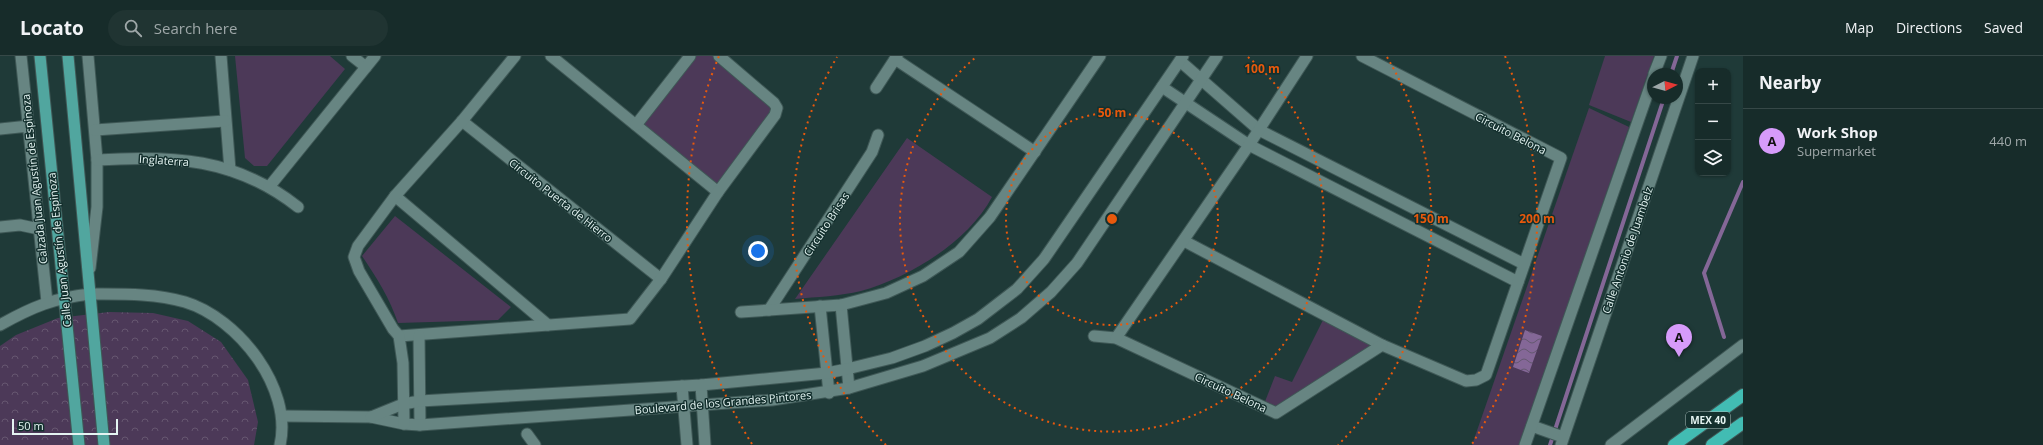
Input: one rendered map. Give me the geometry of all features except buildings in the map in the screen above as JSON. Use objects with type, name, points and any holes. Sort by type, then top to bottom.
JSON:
[{"type":"highway","name":"MEX 40","points":[[1674,445],[1743,395]]},
{"type":"highway","name":"MEX 40","points":[[1712,445],[1743,423]]},
{"type":"main road","name":"Calle Juan Agustín de Espinoza","points":[[40,56],[79,445]]},
{"type":"main road","points":[[68,56],[104,445]]},
{"type":"street","name":"Calzada Juan Agustín de Espinoza","points":[[20,56],[29,126],[47,302]]},
{"type":"street","points":[[88,56],[97,160],[97,207],[89,279]]},
{"type":"street","points":[[221,56],[230,170]]},
{"type":"street","points":[[352,56],[366,67]]},
{"type":"street","points":[[269,187],[375,56]]},
{"type":"street","points":[[404,424],[402,363],[399,336],[393,330],[359,271],[354,257],[358,246],[395,196],[462,121],[515,56]]},
{"type":"street","points":[[551,56],[718,192]]},
{"type":"street","points":[[636,125],[690,56]]},
{"type":"street","points":[[399,336],[419,336],[630,319],[661,279],[718,192],[775,115],[777,108],[774,103],[719,56]]},
{"type":"street","name":"Boulevard de los Grandes Pintores","points":[[282,416],[371,417],[404,424],[420,424],[772,400],[828,393],[849,388],[923,366],[965,350],[990,338],[1021,318],[1051,292],[1077,263],[1217,56]]},
{"type":"street","points":[[1116,338],[1184,241],[1307,56]]},
{"type":"street","name":"Circuito Belona","points":[[1184,241],[1382,345],[1466,381],[1476,380],[1486,375],[1561,158],[1362,56]]},
{"type":"street","points":[[1656,68],[1661,56]]},
{"type":"street","name":"Calle Antonio de Juambelz","points":[[1560,439],[1693,56]]},
{"type":"street","points":[[876,88],[896,57],[1035,152]]},
{"type":"street","points":[[741,312],[841,305],[886,293],[923,276],[959,252],[990,217],[1035,152],[1097,57]]},
{"type":"street","points":[[1182,59],[1201,80],[1259,130],[1524,264]]},
{"type":"street","name":"Boulevard de los Grandes Pintores","points":[[371,417],[403,404],[420,401],[701,385],[827,372],[847,369],[892,358],[925,346],[978,319],[1017,289],[1044,259],[1182,59]]},
{"type":"street","points":[[1162,87],[1249,145],[1518,282]]},
{"type":"street","points":[[1525,445],[1535,427],[1647,96]]},
{"type":"street","points":[[95,130],[225,121]]},
{"type":"street","name":"Circuito Puerta de Hierro","points":[[462,121],[661,279]]},
{"type":"street","points":[[0,129],[29,126]]},
{"type":"street","name":"Circuito Brisas","points":[[769,310],[872,152],[878,135]]},
{"type":"street","name":"Inglaterra","points":[[97,160],[158,157],[206,163],[230,170],[269,187],[298,207]]},
{"type":"street","points":[[395,196],[548,325]]},
{"type":"street","points":[[0,227],[20,225],[39,229]]},
{"type":"street","points":[[0,325],[47,302],[64,297],[90,294],[126,294],[162,297],[185,302],[213,315],[238,334],[258,358],[272,383],[282,416],[280,445]]},
{"type":"street","points":[[841,305],[849,388]]},
{"type":"street","points":[[820,306],[828,393]]},
{"type":"street","points":[[419,336],[420,424]]},
{"type":"street","name":"Circuito Belona","points":[[1094,336],[1116,338],[1276,413],[1382,345]]},
{"type":"street","points":[[1611,445],[1743,345]]},
{"type":"street","points":[[701,385],[705,445]]},
{"type":"street","points":[[682,386],[687,445]]},
{"type":"street","points":[[1535,427],[1560,439]]},
{"type":"street","points":[[527,434],[535,445]]},
{"type":"green space","points":[[235,56],[330,56],[345,69],[267,166],[254,166],[245,158]]},
{"type":"green space","points":[[694,56],[715,56],[774,109],[717,187],[642,125]]},
{"type":"green space","points":[[1605,56],[1654,56],[1650,68],[1647,68],[1647,76],[1631,122],[1589,105]]},
{"type":"green space","points":[[1589,108],[1629,127],[1520,445],[1472,445]]},
{"type":"green space","points":[[907,138],[992,197],[982,213],[953,243],[936,256],[898,277],[853,293],[795,299]]},
{"type":"green space","points":[[395,216],[511,307],[498,320],[398,323],[383,289],[362,256]]},
{"type":"green space","points":[[109,312],[153,313],[188,321],[221,342],[248,380],[258,422],[254,445],[0,445],[0,346],[16,335],[58,318]]},
{"type":"green space","points":[[1324,318],[1377,345],[1275,410],[1264,404],[1275,376],[1292,382]]},
{"type":"water","points":[[1525,330],[1542,336],[1529,373],[1513,367]]},
{"type":"waterway","points":[[1673,68],[1677,56]]},
{"type":"waterway","points":[[1550,445],[1662,104]]},
{"type":"waterway","points":[[1724,337],[1704,273],[1743,182]]},
{"type":"place","name":"Work Shop","points":[[1679,357]]}]
